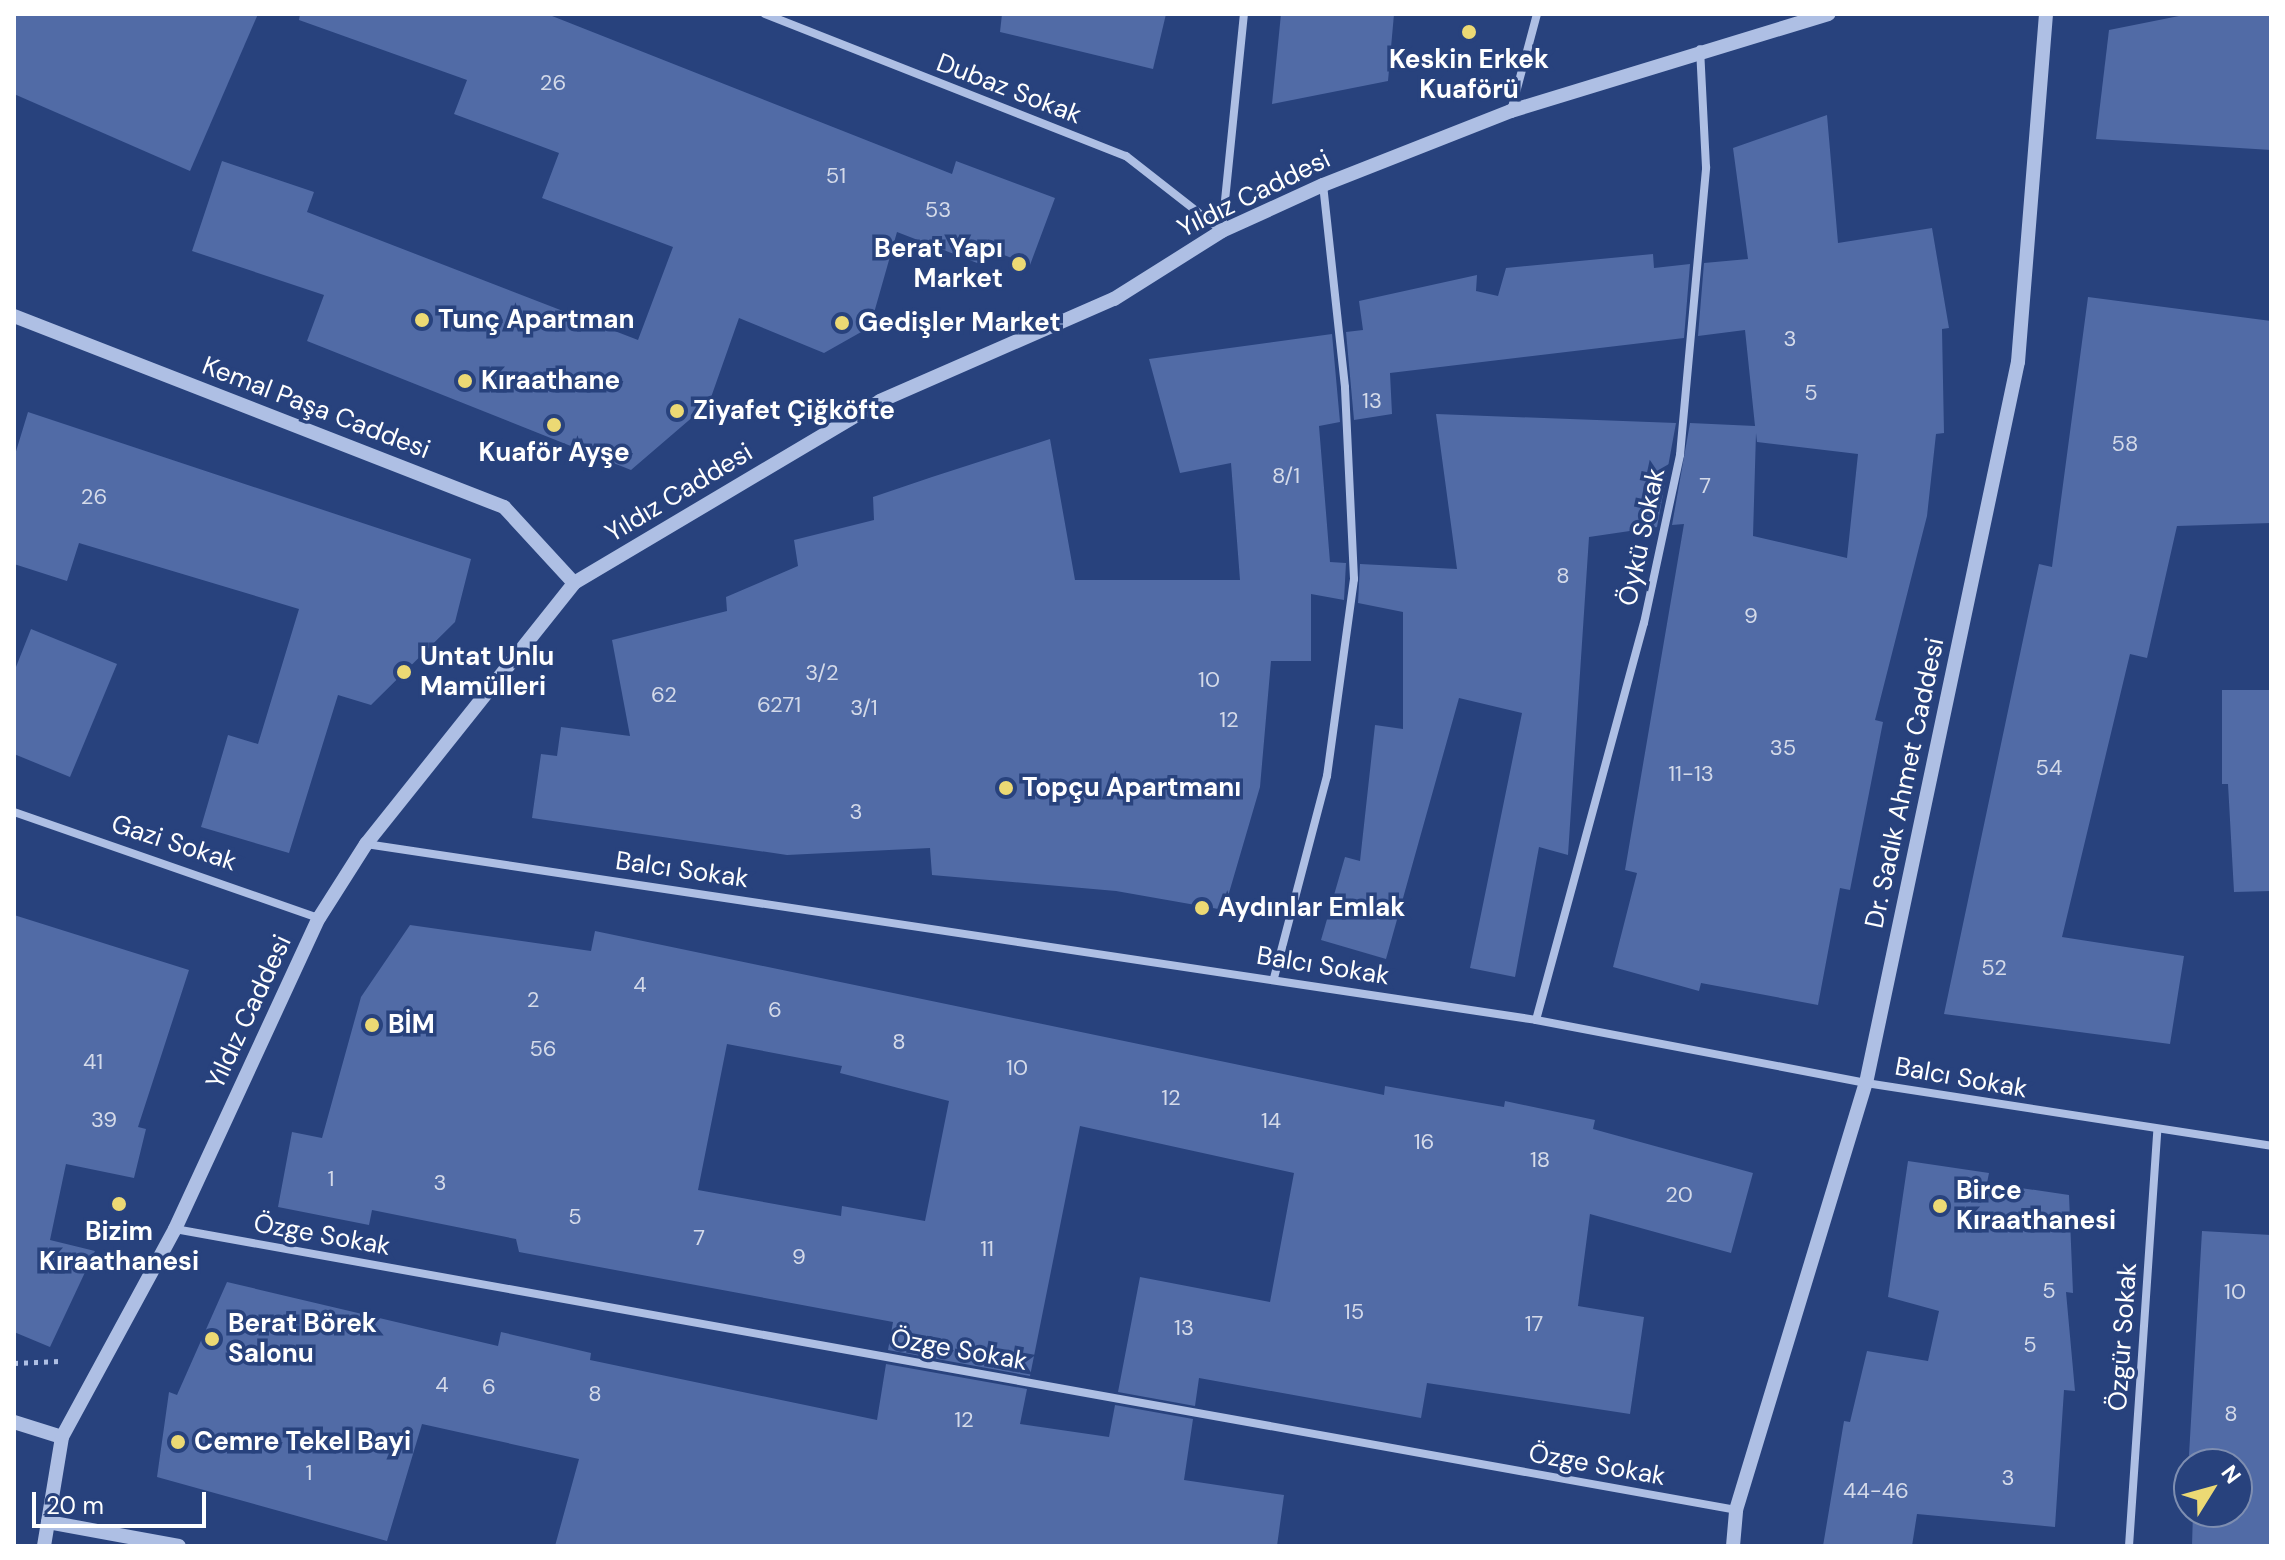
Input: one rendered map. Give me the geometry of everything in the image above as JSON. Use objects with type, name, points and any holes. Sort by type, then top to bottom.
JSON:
[{"type":"street","name":"Dubaz Sokak","points":[[765,14],[1126,156],[1222,231]]},
{"type":"street","points":[[1222,231],[1244,14]]},
{"type":"street","points":[[1511,111],[1537,14]]},
{"type":"street","name":"Yıldız Caddesi","points":[[44,1546],[62,1437],[175,1229],[319,918],[366,844],[574,583],[880,401],[1114,299],[1222,231],[1323,185],[1511,111],[1700,49],[1828,14]]},
{"type":"street","name":"Dr. Sadık Ahmet Caddesi","points":[[1733,1546],[1736,1510],[1866,1083],[2018,362],[2046,14]]},
{"type":"street","name":"Öykü Sokak","points":[[1536,1020],[1644,623],[1680,455],[1706,167],[1700,49]]},
{"type":"street","points":[[1274,978],[1327,776],[1354,579],[1345,387],[1323,185]]},
{"type":"street","name":"Kemal Paşa Caddesi","points":[[14,316],[504,507],[574,583]]},
{"type":"street","name":"Gazi Sokak","points":[[14,812],[319,918]]},
{"type":"street","name":"Balcı Sokak","points":[[366,844],[1274,978],[1536,1020],[1866,1083],[2157,1131],[2271,1146]]},
{"type":"street","name":"Özgür Sokak","points":[[2129,1546],[2157,1131]]},
{"type":"street","name":"Özge Sokak","points":[[175,1229],[1736,1510]]},
{"type":"street","points":[[14,1422],[62,1437]]},
{"type":"street","points":[[48,1522],[179,1546]]},
{"type":"building","points":[[14,14],[258,14],[190,171],[14,94]]},
{"type":"building","points":[[300,14],[547,14],[952,174],[956,161],[1055,198],[1030,265],[991,250],[985,266],[897,232],[870,327],[824,353],[739,318],[709,403],[631,470],[307,341],[324,295],[192,251],[222,161],[314,192],[307,212],[638,340],[673,247],[542,198],[559,153],[454,114],[467,80],[299,20]]},
{"type":"building","points":[[1002,14],[1166,14],[1153,69],[1000,32]]},
{"type":"building","points":[[1281,14],[1394,14],[1388,81],[1272,104]]},
{"type":"building","points":[[2189,14],[2271,14],[2271,150],[2096,139],[2109,30]]},
{"type":"building","points":[[1827,115],[1838,243],[1932,228],[1949,328],[1942,329],[1944,433],[1936,434],[1927,516],[1875,720],[1883,722],[1850,890],[1840,888],[1818,1005],[1701,983],[1699,991],[1613,967],[1637,873],[1625,870],[1684,524],[1672,525],[1690,423],[1755,426],[1745,330],[1698,336],[1704,263],[1748,259],[1733,148]],"holes":[[[1756,433],[1757,442],[1858,454],[1847,558],[1753,536]]]},
{"type":"building","points":[[1653,254],[1654,268],[1690,264],[1684,338],[1390,373],[1392,414],[1354,420],[1346,332],[1363,330],[1359,301],[1477,275],[1476,291],[1498,296],[1506,268]]},
{"type":"building","points":[[2088,297],[2271,321],[2271,523],[2177,526],[2147,658],[2130,654],[2062,937],[2184,956],[2170,1044],[1944,1014],[2039,564],[2052,567]]},
{"type":"building","points":[[1332,334],[1340,422],[1319,426],[1330,562],[1346,563],[1344,600],[1311,594],[1311,661],[1271,661],[1260,787],[1224,910],[1116,891],[932,875],[930,848],[787,855],[532,818],[541,754],[557,756],[561,727],[630,736],[612,640],[727,611],[726,597],[798,566],[794,540],[874,520],[873,497],[932,477],[1050,439],[1075,580],[1240,580],[1231,463],[1180,473],[1149,359]]},
{"type":"building","points":[[28,412],[471,559],[455,622],[371,705],[338,695],[289,853],[201,827],[228,735],[258,744],[299,609],[79,543],[67,581],[14,564],[14,458]]},
{"type":"building","points":[[1436,414],[1676,423],[1657,527],[1589,537],[1568,855],[1539,847],[1515,977],[1470,968],[1522,713],[1459,698],[1386,959],[1321,940],[1345,857],[1360,861],[1375,725],[1403,729],[1403,612],[1358,603],[1360,564],[1457,569]]},
{"type":"building","points":[[31,629],[117,664],[70,777],[14,754],[14,672]]},
{"type":"building","points":[[2222,690],[2271,690],[2271,891],[2234,892],[2228,784],[2222,784]]},
{"type":"building","points":[[14,915],[189,970],[138,1127],[146,1129],[134,1178],[66,1164],[50,1240],[95,1251],[50,1347],[14,1332]]},
{"type":"building","points":[[410,925],[591,951],[595,931],[1384,1095],[1385,1086],[1504,1107],[1505,1101],[1595,1120],[1593,1129],[1753,1173],[1731,1253],[1590,1214],[1578,1306],[1644,1317],[1630,1414],[1427,1383],[1421,1418],[1199,1378],[1195,1406],[1118,1392],[1140,1277],[1270,1302],[1294,1173],[1080,1126],[1030,1376],[888,1350],[893,1322],[519,1252],[516,1239],[372,1210],[369,1225],[278,1207],[292,1132],[322,1138],[361,997]],"holes":[[[727,1044],[842,1066],[840,1073],[949,1101],[925,1221],[842,1206],[841,1216],[698,1190]]]},
{"type":"building","points":[[1908,1161],[1989,1173],[1987,1183],[2069,1195],[2073,1293],[2066,1292],[2075,1391],[2064,1390],[2055,1527],[1917,1514],[1912,1546],[1823,1546],[1844,1421],[1850,1422],[1867,1351],[1928,1361],[1939,1311],[1888,1297]]},
{"type":"building","points":[[2202,1231],[2271,1235],[2271,1546],[2192,1546],[2193,1528],[2253,1528],[2253,1448],[2189,1448]]},
{"type":"building","points":[[227,1282],[498,1346],[501,1332],[591,1353],[590,1360],[877,1420],[886,1364],[1027,1389],[1020,1424],[1109,1437],[1115,1405],[1193,1419],[1184,1480],[1284,1495],[1277,1546],[555,1546],[579,1459],[422,1424],[387,1541],[157,1477],[169,1392],[177,1395]]},
{"type":"place","name":"Keskin Erkek Kuaförü","points":[[1469,32]]},
{"type":"place","name":"Berat Yapı Market","points":[[1019,264]]},
{"type":"place","name":"Tunç Apartman","points":[[422,320]]},
{"type":"place","name":"Gedişler Market","points":[[842,323]]},
{"type":"place","name":"Kıraathane","points":[[465,381]]},
{"type":"place","name":"Ziyafet Çiğköfte","points":[[677,411]]},
{"type":"place","name":"Kuaför Ayşe","points":[[554,425]]},
{"type":"place","name":"Untat Unlu Mamülleri","points":[[404,672]]},
{"type":"place","name":"Topçu Apartmanı","points":[[1006,788]]},
{"type":"place","name":"Aydınlar Emlak","points":[[1202,908]]},
{"type":"place","name":"BİM","points":[[372,1025]]},
{"type":"place","name":"Bizim Kıraathanesi","points":[[119,1204]]},
{"type":"place","name":"Birce Kıraathanesi","points":[[1940,1206]]},
{"type":"place","name":"Berat Börek Salonu","points":[[212,1339]]},
{"type":"place","name":"Cemre Tekel Bayi","points":[[178,1442]]}]
